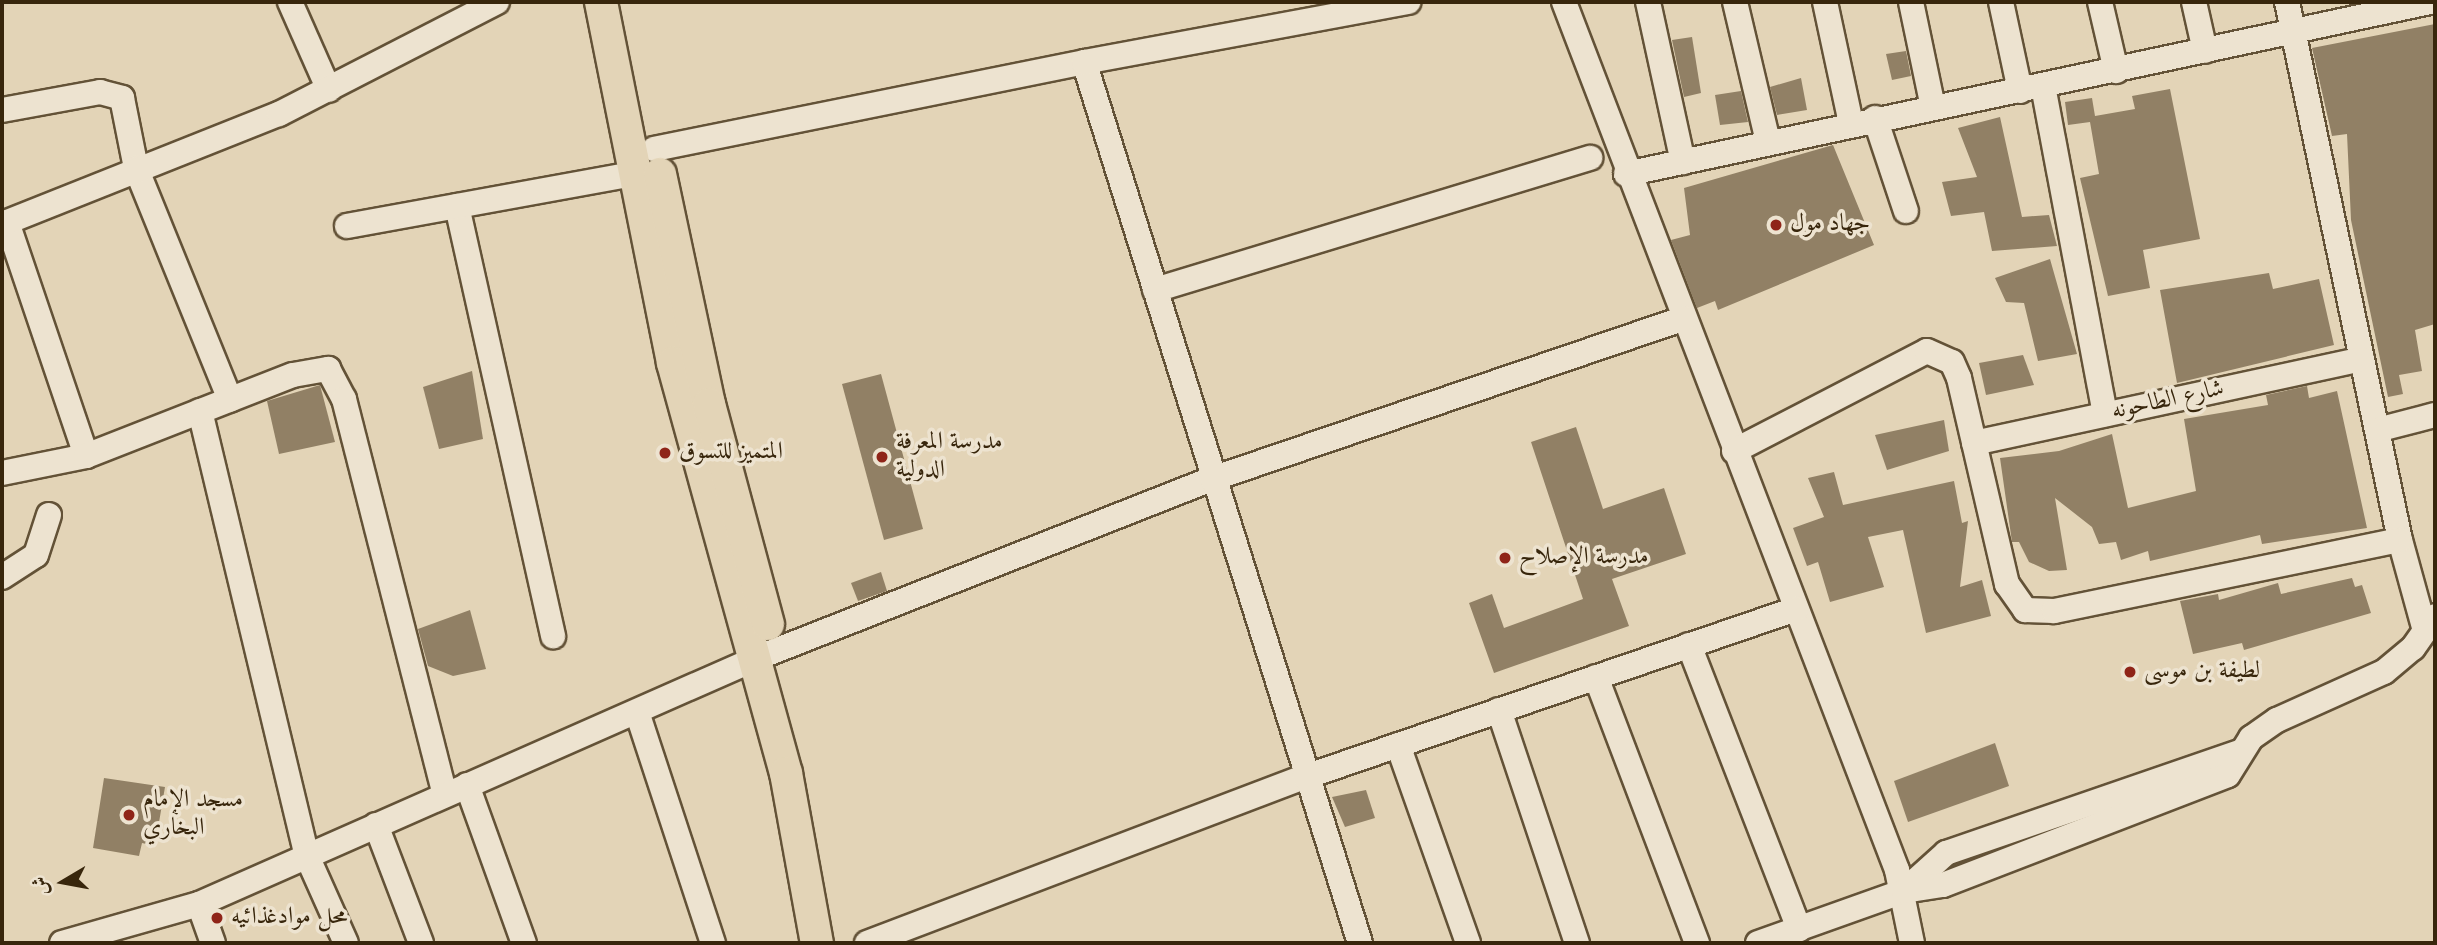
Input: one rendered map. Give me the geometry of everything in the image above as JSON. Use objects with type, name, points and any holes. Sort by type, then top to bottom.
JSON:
[{"type":"main road","points":[[601,2],[646,161],[709,404],[766,655],[838,943]]},
{"type":"main road","points":[[622,2],[646,161]]},
{"type":"main road","points":[[766,655],[817,943]]},
{"type":"street","points":[[290,2],[329,90]]},
{"type":"street","points":[[86,456],[5,223],[329,90],[497,2]]},
{"type":"street","points":[[346,226],[457,206],[1084,62],[1383,4],[1408,2]]},
{"type":"street","points":[[1564,2],[1626,174],[1904,891],[1912,943]]},
{"type":"street","points":[[1648,2],[1682,162]]},
{"type":"street","points":[[1735,2],[1768,142]]},
{"type":"street","points":[[1825,2],[1863,121],[1906,211]]},
{"type":"street","points":[[1911,2],[1933,107]]},
{"type":"street","points":[[2001,2],[2031,88],[2105,414]]},
{"type":"street","points":[[2100,2],[2116,71]]},
{"type":"street","points":[[2194,2],[2205,51]]},
{"type":"street","points":[[1904,891],[1946,853],[2239,752],[2277,720],[2384,672],[2432,625],[2399,540],[2287,2]]},
{"type":"street","points":[[1626,174],[1863,121],[2116,71],[2294,32],[2372,8],[2430,2]]},
{"type":"street","points":[[1084,62],[1305,777],[1360,943]]},
{"type":"street","points":[[2,110],[112,92],[130,111],[136,168],[230,400]]},
{"type":"street","points":[[1155,290],[1590,158]]},
{"type":"street","points":[[457,206],[553,636]]},
{"type":"street","points":[[62,943],[117,936],[199,904],[456,789],[638,715],[766,655],[1212,479],[1684,318]]},
{"type":"street","points":[[1734,450],[1927,351],[1952,362],[2007,584],[2013,600],[2039,614],[2399,540]]},
{"type":"street","name":"شارع الطاحونه","points":[[1974,443],[2362,359]]},
{"type":"street","points":[[2,473],[86,456],[313,369],[337,377],[456,789],[524,943]]},
{"type":"street","points":[[200,411],[307,856],[346,943]]},
{"type":"street","points":[[2377,430],[2435,415]]},
{"type":"street","points":[[2,577],[36,555],[49,515]]},
{"type":"street","points":[[867,943],[1305,777],[1796,609]]},
{"type":"street","points":[[1689,645],[1799,929]]},
{"type":"street","points":[[1595,677],[1697,943]]},
{"type":"street","points":[[1499,710],[1577,943]]},
{"type":"street","points":[[638,715],[712,943]]},
{"type":"street","points":[[1398,745],[1468,943]]},
{"type":"street","points":[[1758,943],[1904,891],[1943,884],[2228,775],[2239,752]]},
{"type":"street","points":[[376,825],[421,943]]},
{"type":"street","points":[[199,904],[213,943]]},
{"type":"building","points":[[2435,24],[2435,324],[2415,330],[2422,371],[2399,375],[2403,394],[2388,397],[2351,220],[2347,134],[2332,136],[2312,48]]},
{"type":"building","points":[[1692,37],[1701,93],[1684,97],[1672,40]]},
{"type":"building","points":[[1906,51],[1911,76],[1892,80],[1886,54]]},
{"type":"building","points":[[1801,78],[1807,110],[1777,115],[1770,87]]},
{"type":"building","points":[[2170,89],[2200,239],[2143,250],[2150,288],[2108,296],[2080,178],[2099,174],[2090,122],[2068,125],[2065,102],[2092,98],[2095,116],[2135,109],[2132,96]]},
{"type":"building","points":[[1741,91],[1748,122],[1720,125],[1715,95]]},
{"type":"building","points":[[2000,117],[2022,217],[2049,215],[2057,246],[1992,251],[1984,212],[1951,216],[1942,182],[1977,177],[1958,128]]},
{"type":"building","name":"جهاد مول","points":[[1833,145],[1874,245],[1718,310],[1715,301],[1697,308],[1671,240],[1690,235],[1684,188]]},
{"type":"building","points":[[2050,259],[2077,354],[2038,361],[2024,303],[2006,302],[1995,278]]},
{"type":"building","points":[[2269,273],[2273,289],[2319,279],[2334,345],[2177,383],[2160,290]]},
{"type":"building","points":[[2023,355],[2034,385],[1986,395],[1979,363]]},
{"type":"building","points":[[472,371],[483,439],[439,449],[423,387]]},
{"type":"building","name":"مدرسة المعرفة الدولية","points":[[881,374],[923,529],[884,540],[842,384]]},
{"type":"building","points":[[320,385],[335,442],[279,454],[267,401]]},
{"type":"building","points":[[2307,386],[2309,398],[2337,391],[2367,528],[2262,544],[2260,535],[2150,561],[2148,551],[2121,560],[2116,542],[2099,544],[2092,527],[2055,498],[2067,570],[2049,571],[2029,562],[2019,542],[2012,542],[2000,458],[2059,451],[2112,434],[2128,508],[2196,491],[2184,419],[2268,405],[2266,395]]},
{"type":"building","points":[[1944,420],[1949,451],[1887,470],[1875,435]]},
{"type":"building","points":[[1576,427],[1603,509],[1664,488],[1686,554],[1612,579],[1629,626],[1494,673],[1469,603],[1492,594],[1504,628],[1583,599],[1531,442]]},
{"type":"building","points":[[1834,472],[1843,505],[1954,481],[1962,523],[1968,521],[1960,587],[1982,580],[1991,616],[1926,633],[1903,530],[1868,537],[1884,587],[1830,602],[1818,562],[1807,566],[1793,528],[1824,517],[1808,478]]},
{"type":"building","points":[[881,572],[887,591],[858,601],[851,583]]},
{"type":"building","points":[[2352,578],[2355,587],[2362,585],[2371,613],[2244,650],[2242,643],[2193,654],[2180,601],[2218,594],[2219,600],[2278,583],[2281,594]]},
{"type":"building","points":[[470,610],[486,669],[453,676],[428,666],[418,629]]},
{"type":"building","points":[[1995,743],[2009,786],[1908,822],[1894,781]]},
{"type":"building","name":"مسجد الإمام البخاري","points":[[104,778],[165,787],[155,846],[142,843],[139,856],[93,848]]},
{"type":"building","points":[[1366,790],[1375,818],[1345,827],[1332,797]]},
{"type":"place","name":"جهاد مول","points":[[1776,225]]},
{"type":"place","name":"المتميز للتسوق","points":[[665,453]]},
{"type":"place","name":"مدرسة المعرفة الدولية","points":[[882,457]]},
{"type":"place","name":"مدرسة الإصلاح","points":[[1505,558]]},
{"type":"place","name":"لطيفة بن موسى","points":[[2130,672]]},
{"type":"place","name":"مسجد الإمام البخاري","points":[[129,815]]},
{"type":"place","name":"محل موادغذائيه","points":[[217,918]]}]
